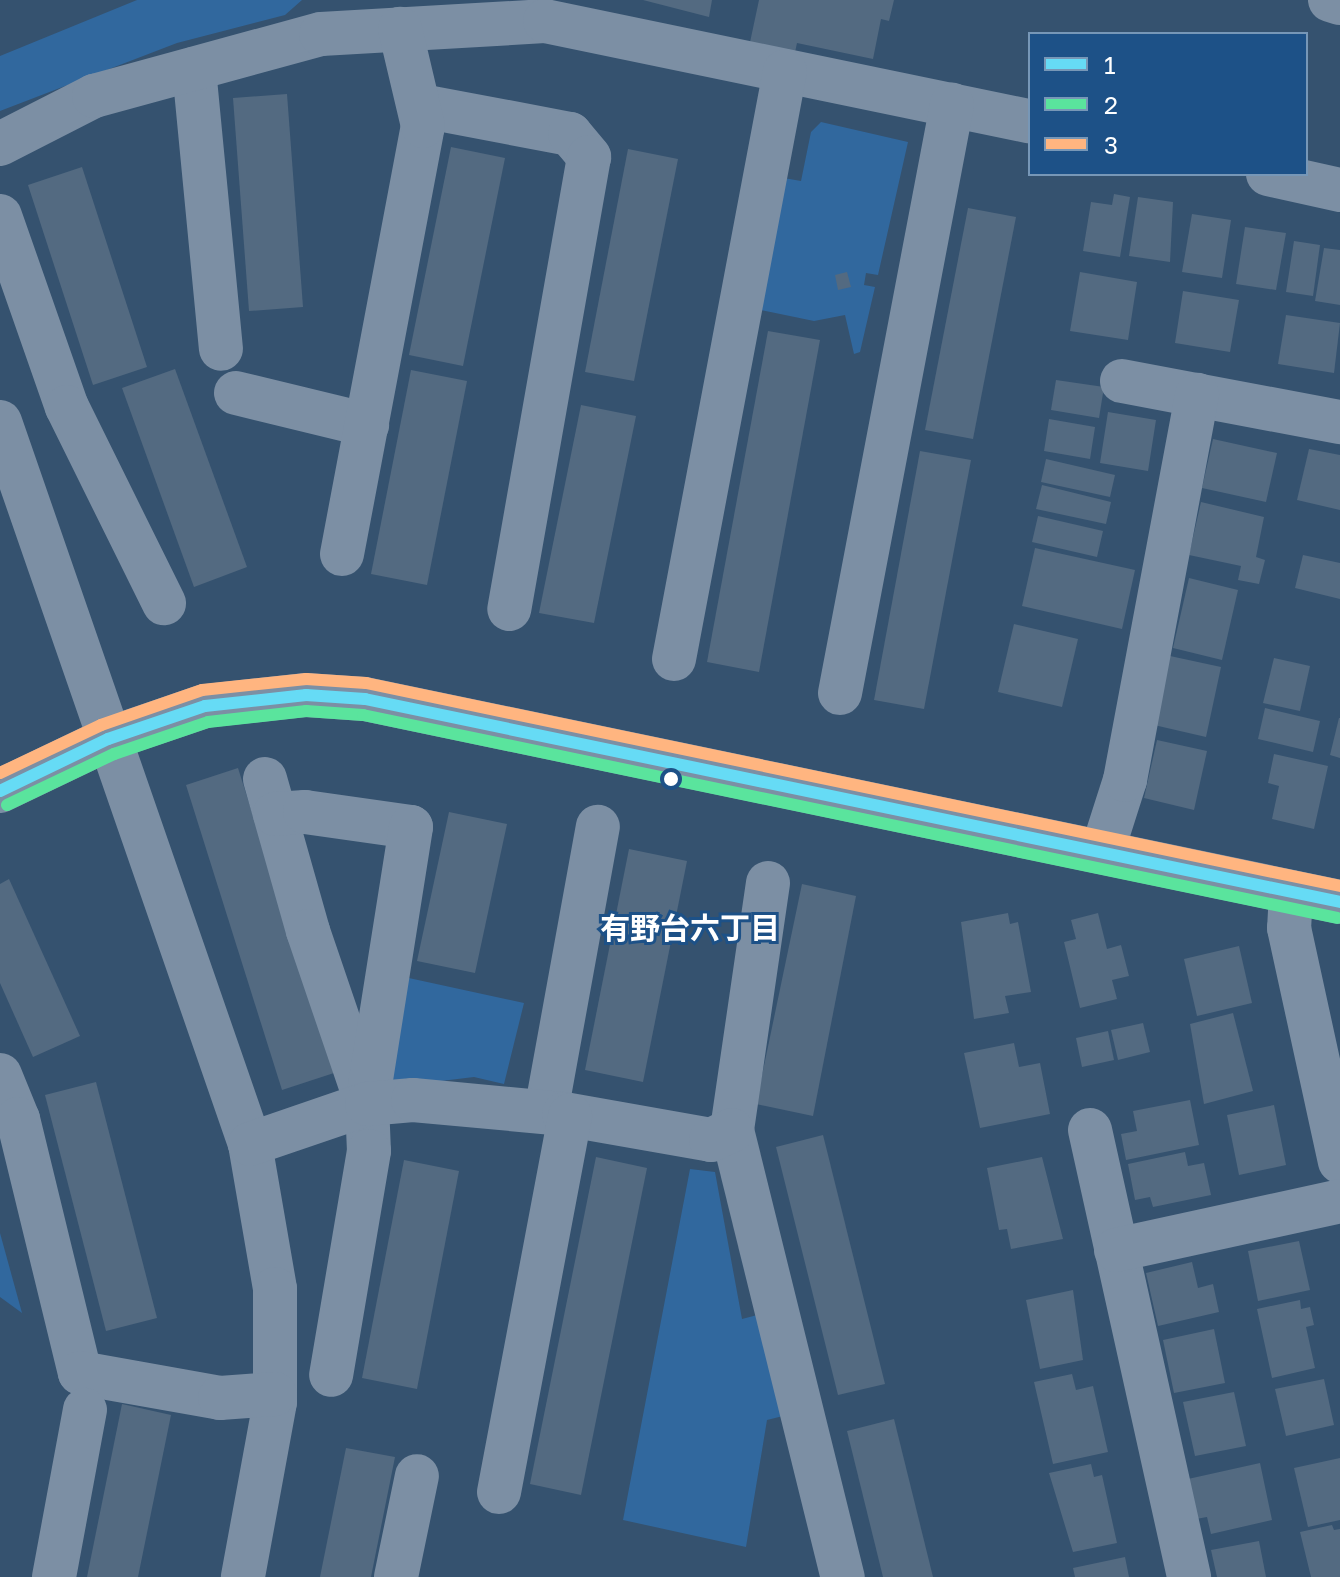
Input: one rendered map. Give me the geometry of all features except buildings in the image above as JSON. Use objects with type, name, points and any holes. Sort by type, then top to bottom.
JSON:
[{"type":"street","points":[[1330,0],[1340,3]]},
{"type":"street","points":[[0,144],[94,96],[321,34],[400,29],[550,11],[785,71],[1028,121]]},
{"type":"street","points":[[342,554],[423,126],[422,106],[400,29]]},
{"type":"street","points":[[194,69],[221,349]]},
{"type":"street","points":[[674,659],[785,71]]},
{"type":"street","points":[[840,693],[952,105]]},
{"type":"street","points":[[422,106],[570,134],[589,157],[509,609]]},
{"type":"street","points":[[1277,176],[1340,190]]},
{"type":"street","points":[[0,216],[67,407],[164,603]]},
{"type":"street","points":[[1122,381],[1340,422]]},
{"type":"street","points":[[236,393],[367,425]]},
{"type":"street","points":[[1102,852],[1125,780],[1197,395]]},
{"type":"street","points":[[0,422],[250,1144],[275,1289],[275,1394],[243,1577]]},
{"type":"street","points":[[0,791],[108,739],[205,706],[249,699],[365,699],[1340,902]]},
{"type":"street","points":[[331,1375],[369,1151],[367,1104],[411,827],[305,812],[270,796],[367,1104]]},
{"type":"street","points":[[499,1492],[558,1114],[598,827]]},
{"type":"street","points":[[768,883],[732,1130],[843,1577]]},
{"type":"street","points":[[1291,892],[1289,928],[1340,1161]]},
{"type":"street","points":[[0,1075],[18,1119],[80,1373],[220,1398],[275,1394]]},
{"type":"street","points":[[250,1144],[367,1104],[413,1100],[558,1114],[711,1140],[732,1130]]},
{"type":"street","points":[[1090,1130],[1189,1577]]},
{"type":"street","points":[[1116,1250],[1340,1201]]},
{"type":"street","points":[[54,1577],[85,1410]]},
{"type":"street","points":[[396,1577],[417,1476]]},
{"type":"shaded area","points":[[137,0],[302,0],[285,15],[177,43],[0,111],[0,56]]},
{"type":"shaded area","points":[[821,122],[908,142],[878,275],[866,273],[864,285],[875,287],[860,352],[854,354],[845,315],[814,321],[751,308],[778,177],[801,181],[811,132]]},
{"type":"shaded area","points":[[395,975],[524,1003],[504,1084],[474,1077],[375,1089]]},
{"type":"shaded area","points":[[690,1169],[715,1172],[742,1319],[772,1311],[795,1413],[767,1420],[746,1547],[623,1520]]},
{"type":"shaded area","points":[[0,1233],[22,1313],[0,1297]]},
{"type":"transit line","name":"3","points":[[0,773],[101,725],[202,690],[306,679],[366,683],[1340,886]]},
{"type":"transit line","name":"1","points":[[0,791],[108,739],[205,706],[306,695],[365,699],[1340,902]]},
{"type":"transit line","name":"2","points":[[7,805],[114,754],[208,722],[306,711],[363,715],[1337,918]]},
{"type":"district","name":"有野台六丁目","points":[[690,928]]}]
